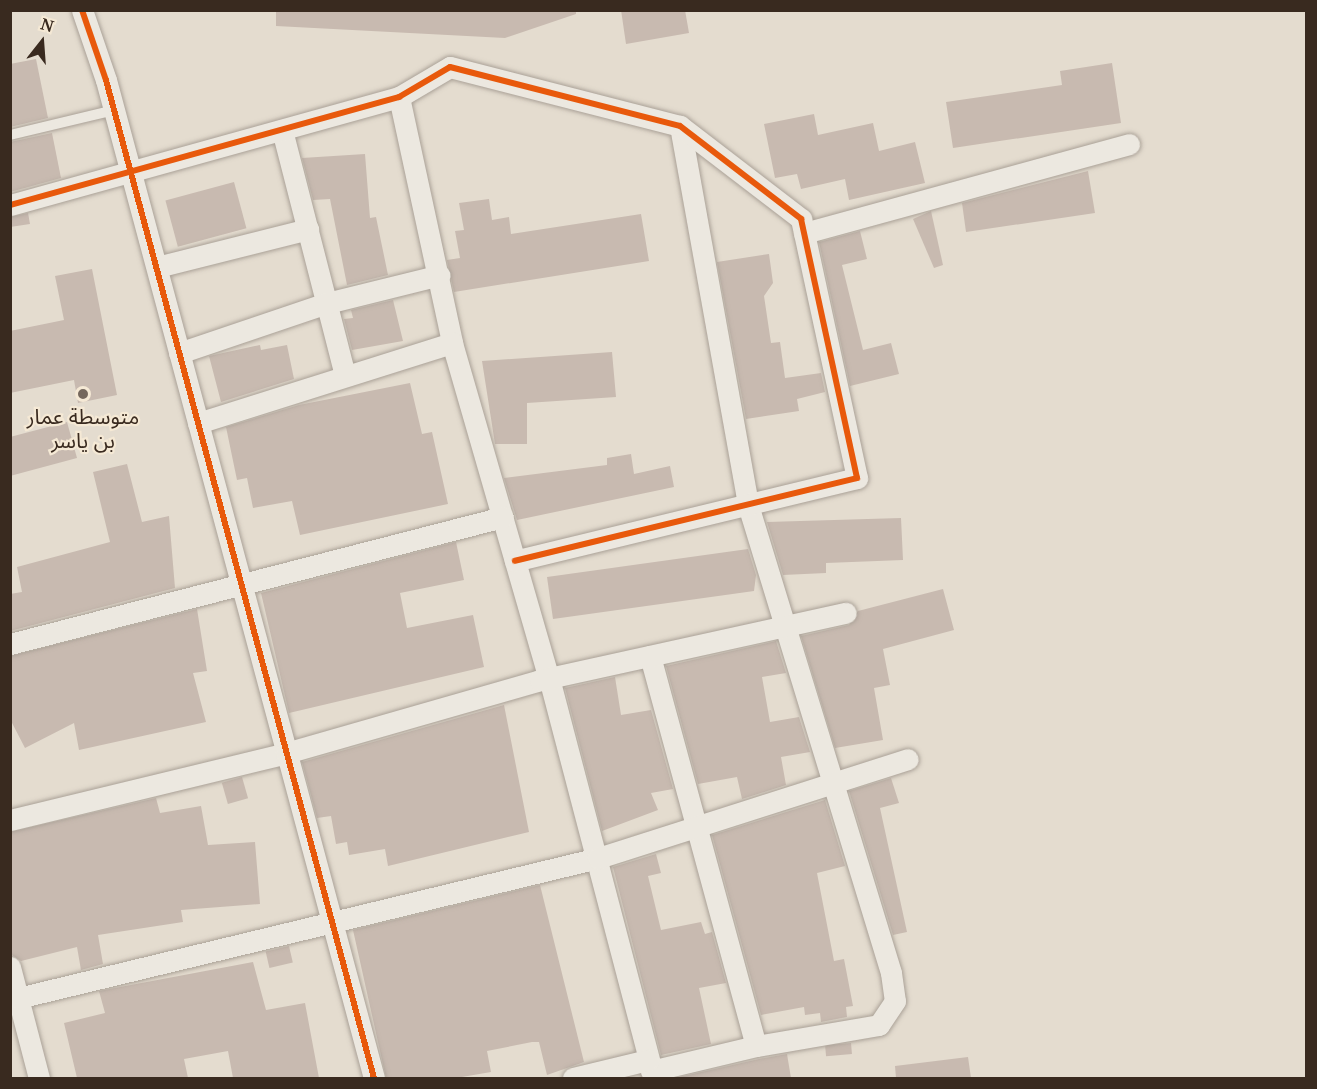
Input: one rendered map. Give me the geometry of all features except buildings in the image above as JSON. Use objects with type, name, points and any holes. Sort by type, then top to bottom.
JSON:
[{"type":"street","points":[[82,10],[114,110],[157,267],[374,1078]]},
{"type":"street","points":[[10,205],[399,97],[450,67],[680,126],[801,219],[857,478],[515,561]]},
{"type":"street","points":[[399,97],[440,275],[452,343],[549,678],[598,858],[651,1070]]},
{"type":"street","points":[[573,1078],[651,1070],[756,1046],[879,1024],[895,1001],[891,972],[747,505],[680,126]]},
{"type":"street","points":[[282,130],[345,375]]},
{"type":"street","points":[[804,233],[1129,144]]},
{"type":"street","points":[[157,267],[308,229]]},
{"type":"street","points":[[179,353],[327,303],[440,275]]},
{"type":"street","points":[[198,423],[452,343]]},
{"type":"street","points":[[10,644],[503,517]]},
{"type":"street","points":[[10,820],[286,753],[549,678],[846,613]]},
{"type":"street","points":[[650,656],[699,826],[756,1046]]},
{"type":"street","points":[[18,998],[598,858],[908,759]]},
{"type":"street","points":[[10,967],[39,1078]]},
{"type":"lane","points":[[10,135],[114,110]]},
{"type":"cycle path","points":[[82,10],[106,80],[374,1078]]},
{"type":"cycle path","points":[[10,205],[399,97],[450,67],[680,126],[801,219],[857,478],[515,561]]},
{"type":"place","name":"متوسطة عمار بن ياسر","points":[[83,394]]}]
